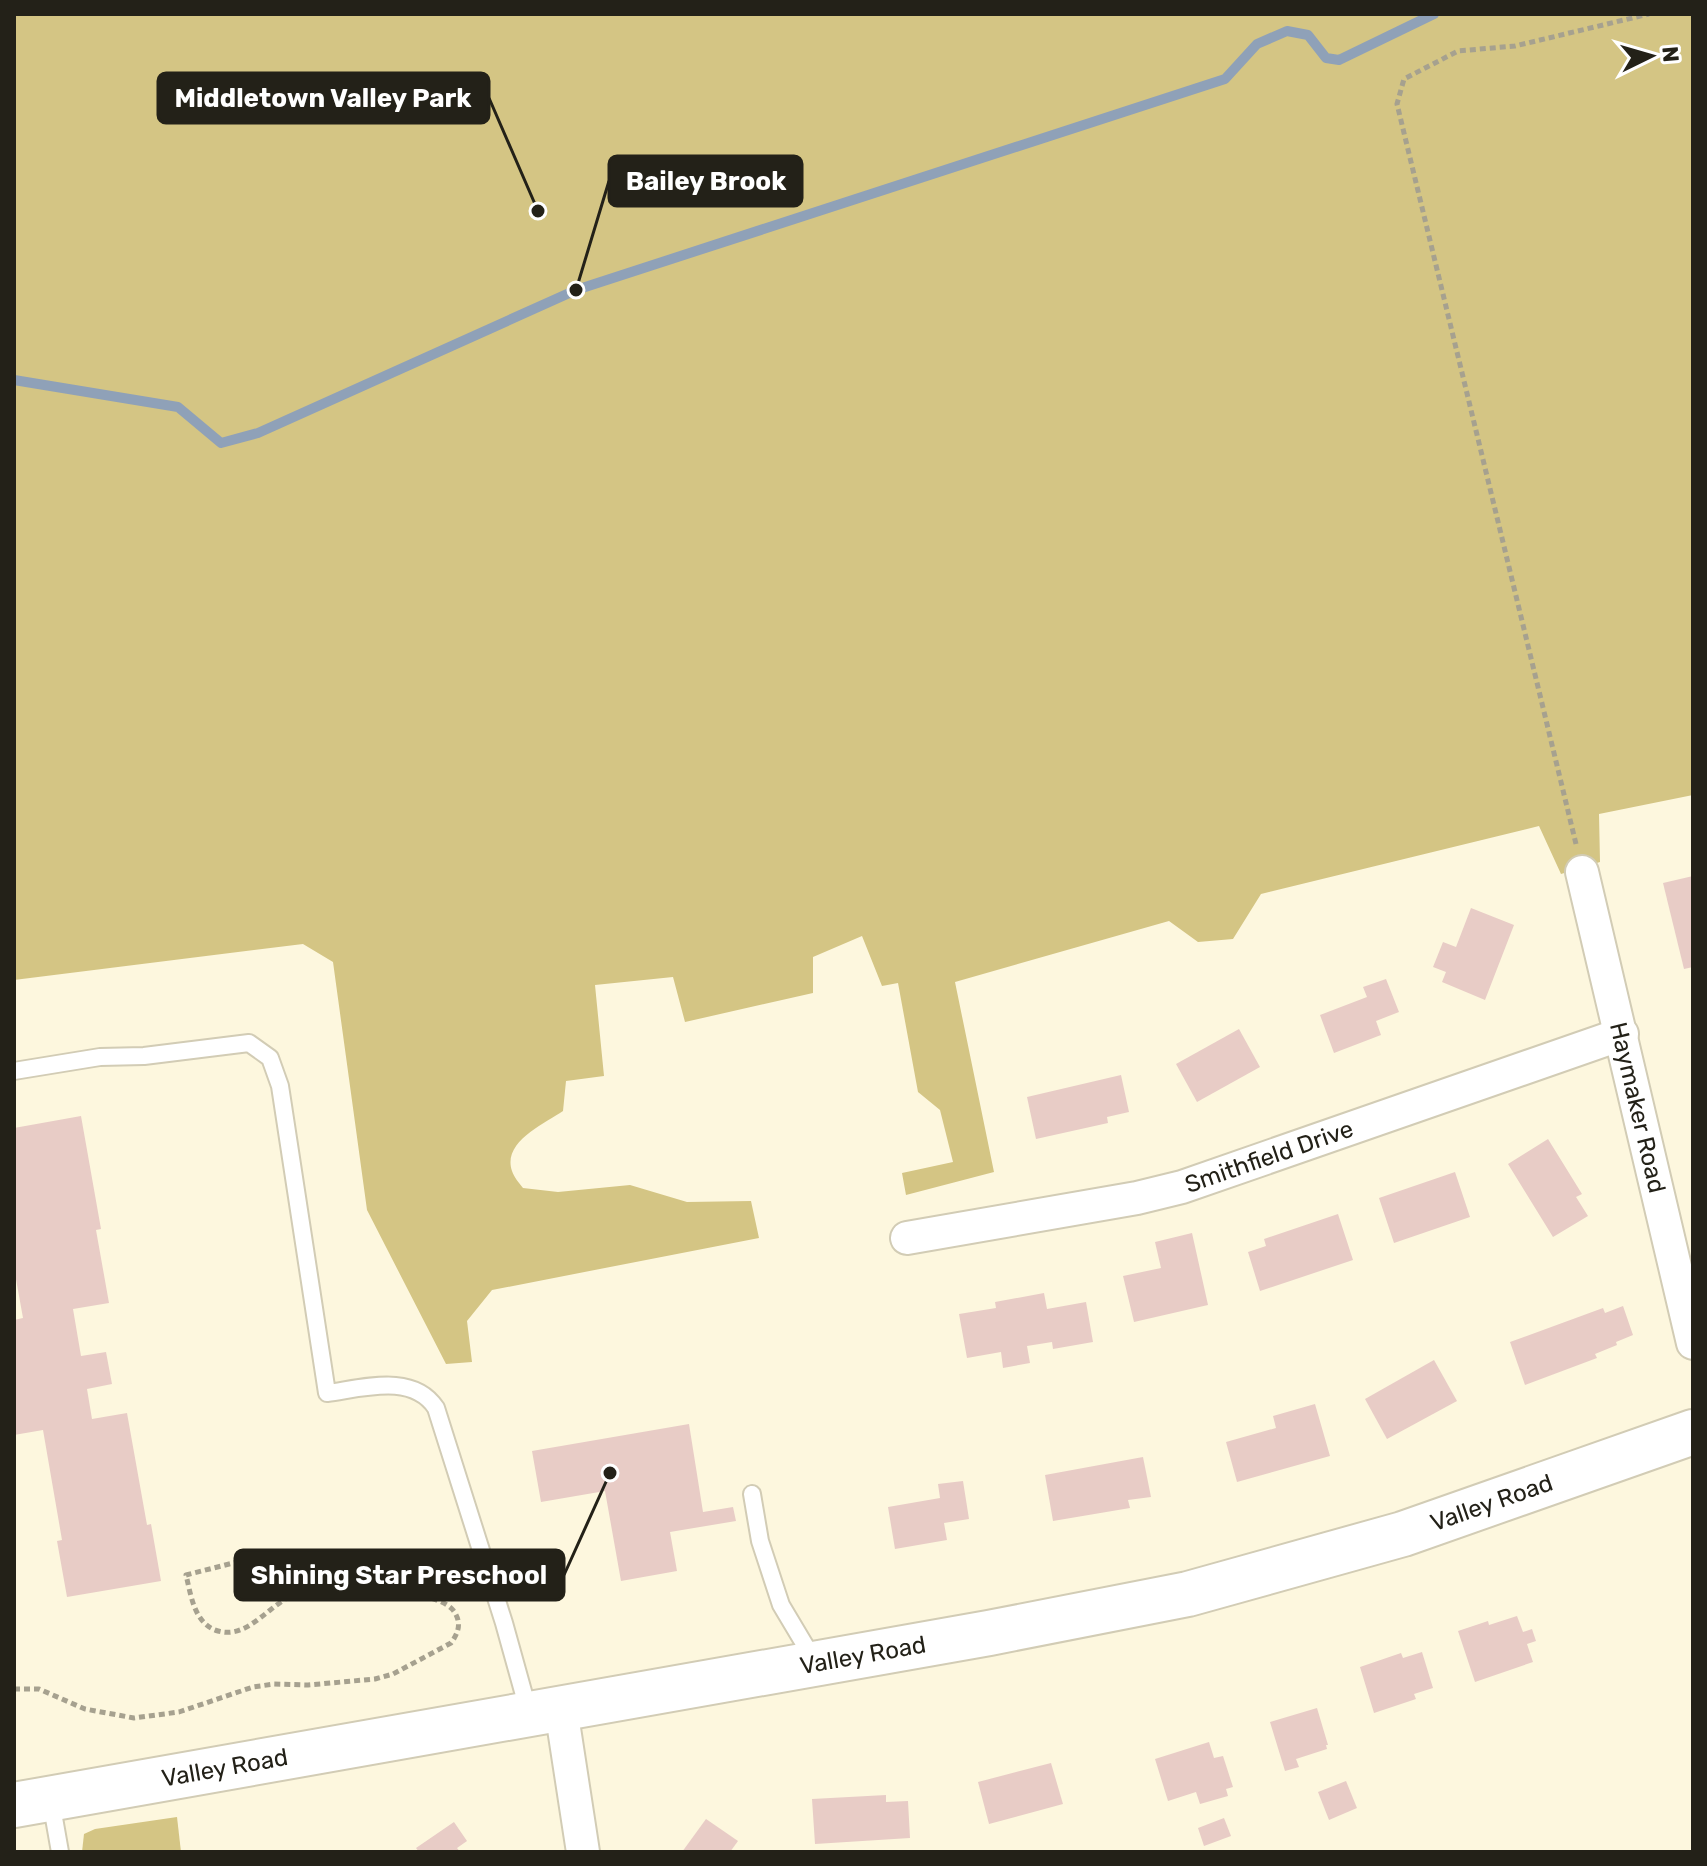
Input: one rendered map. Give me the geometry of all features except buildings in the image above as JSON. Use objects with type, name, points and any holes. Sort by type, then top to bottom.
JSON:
[{"type":"main road","name":"Valley Road","points":[[32,1802],[1188,1594],[1403,1534],[1693,1432]]},
{"type":"street","name":"Haymaker Road","points":[[1582,872],[1693,1343]]},
{"type":"street","name":"Smithfield Drive","points":[[907,1238],[1137,1198],[1182,1187],[1622,1034]]},
{"type":"street","points":[[545,1712],[583,1852]]},
{"type":"lane","points":[[14,1071],[100,1057],[144,1056],[249,1043],[270,1058],[280,1086],[327,1393],[388,1385],[427,1394],[436,1408],[504,1623],[545,1712]]},
{"type":"lane","points":[[752,1494],[760,1541],[781,1605],[815,1663]]},
{"type":"lane","points":[[32,1802],[60,1852]]},
{"type":"path","points":[[1582,872],[1397,104],[1404,79],[1458,51],[1515,46],[1649,14]]},
{"type":"path","points":[[14,1689],[39,1689],[85,1709],[134,1718],[201,1706],[253,1687],[375,1679],[393,1674],[451,1643],[457,1635],[458,1618],[452,1608],[440,1600],[358,1586],[302,1591],[288,1596],[240,1632],[218,1631],[208,1627],[199,1617],[186,1575],[241,1561]]},
{"type":"shaded area","points":[[14,14],[1693,14],[1693,795],[1599,814],[1600,862],[1561,874],[1539,826],[1261,894],[1233,939],[1198,942],[1169,921],[955,982],[994,1172],[906,1195],[902,1173],[953,1162],[940,1110],[918,1092],[898,983],[882,986],[862,936],[813,957],[813,993],[685,1022],[673,977],[595,985],[604,1076],[566,1081],[563,1111],[527,1135],[513,1151],[511,1161],[515,1178],[523,1188],[558,1192],[630,1185],[687,1202],[751,1201],[759,1238],[492,1290],[467,1321],[472,1362],[446,1364],[367,1210],[333,962],[303,944],[14,980]]},
{"type":"shaded area","points":[[177,1817],[181,1852],[82,1852],[84,1834],[95,1829]]},
{"type":"waterway","points":[[14,380],[178,407],[221,443],[258,433],[576,290],[1225,79],[1257,44],[1287,31],[1308,35],[1326,58],[1339,60],[1434,14]]},
{"type":"place","name":"Middletown Valley Park","points":[[538,211]]},
{"type":"place","name":"Bailey Brook","points":[[576,290]]},
{"type":"place","name":"Shining Star Preschool","points":[[610,1473]]}]
